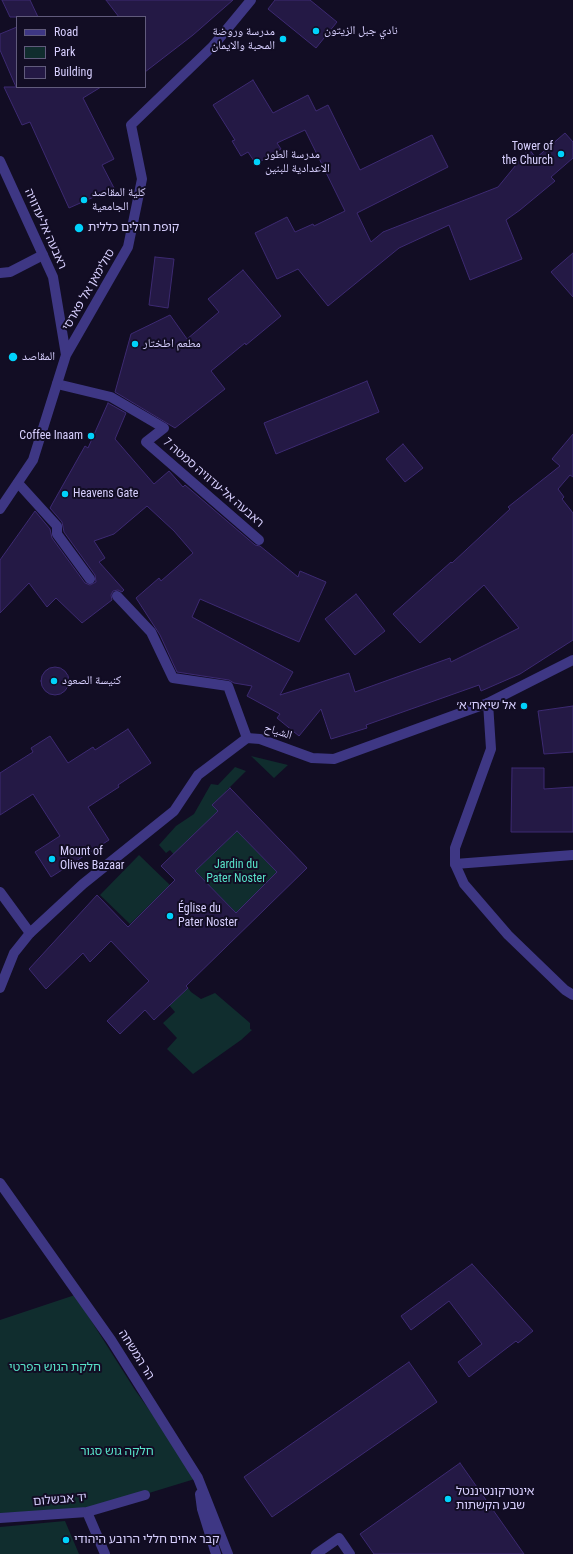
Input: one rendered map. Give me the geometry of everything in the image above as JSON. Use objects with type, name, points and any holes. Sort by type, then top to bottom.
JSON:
[{"type":"street","name":"סולימאן אל פארסי","points":[[66,355],[128,247],[142,179],[131,125],[213,46],[251,0]]},
{"type":"street","name":"ראבעה אל-עדוויה","points":[[0,161],[53,277],[66,355],[33,460],[0,509]]},
{"type":"street","points":[[0,273],[10,272],[43,255]]},
{"type":"street","name":"ראבעה אל-עדוויה סמטה 7","points":[[57,384],[111,397],[167,430],[146,442],[259,540]]},
{"type":"street","points":[[18,483],[58,526],[57,534],[90,579]]},
{"type":"street","points":[[117,596],[151,632],[173,678],[228,686],[246,738]]},
{"type":"street","name":"الشياح","points":[[30,932],[84,884],[174,811],[198,775],[246,738],[260,739],[312,758],[334,759],[488,703],[573,660]]},
{"type":"street","points":[[488,703],[491,749],[455,848],[455,864],[464,884],[508,935],[565,990],[573,995]]},
{"type":"street","points":[[455,864],[573,855]]},
{"type":"street","points":[[0,892],[30,932],[14,953],[0,988]]},
{"type":"street","name":"הר המשחה","points":[[0,1183],[111,1340],[198,1478],[228,1554]]},
{"type":"street","points":[[198,1478],[202,1509],[216,1554]]},
{"type":"street","name":"יד אבשלום","points":[[0,1518],[87,1512],[145,1495]]},
{"type":"street","points":[[87,1512],[105,1554]]},
{"type":"street","points":[[316,1554],[339,1538],[350,1554]]},
{"type":"green space","points":[[251,756],[288,765],[274,778]]},
{"type":"green space","points":[[235,767],[246,771],[226,791],[228,815],[181,863],[170,850],[166,853],[159,845],[176,826],[194,814],[211,784],[218,785]]},
{"type":"green space","name":"Jardin du Pater Noster","points":[[237,831],[277,872],[236,913],[195,871]]},
{"type":"green space","points":[[139,855],[170,885],[130,924],[100,895]]},
{"type":"green space","points":[[188,988],[201,999],[215,993],[250,1023],[250,1029],[252,1030],[241,1040],[193,1074],[167,1049],[177,1038],[163,1023],[175,1012],[169,1005]]},
{"type":"green space","points":[[75,1295],[135,1390],[198,1478],[87,1512],[0,1513],[0,1320]]},
{"type":"green space","points":[[65,1521],[79,1554],[0,1554],[0,1527]]},
{"type":"building","points":[[2,0],[30,0],[38,16],[16,16],[10,17]]},
{"type":"building","points":[[106,0],[233,0],[193,35],[146,71],[146,16],[118,16]]},
{"type":"building","points":[[275,0],[310,0],[337,22],[316,48],[268,9]]},
{"type":"building","points":[[16,27],[16,87],[0,50],[0,34]]},
{"type":"building","points":[[253,80],[273,113],[308,95],[316,111],[328,105],[360,170],[432,135],[448,167],[357,213],[371,242],[383,232],[498,187],[529,149],[536,158],[565,133],[573,142],[573,158],[551,177],[555,181],[506,220],[522,259],[470,280],[449,225],[399,248],[328,306],[298,269],[277,279],[255,233],[287,217],[295,232],[313,224],[314,226],[345,211],[305,130],[277,143],[281,149],[256,164],[248,152],[241,156],[232,141],[235,140],[213,105]]},
{"type":"building","points":[[4,87],[99,88],[83,98],[114,159],[102,165],[114,188],[69,208],[30,122],[22,125]]},
{"type":"building","points":[[573,253],[573,297],[551,272]]},
{"type":"building","points":[[155,257],[174,259],[168,308],[149,305]]},
{"type":"building","points":[[243,270],[281,316],[211,371],[225,389],[175,428],[115,392],[131,334],[170,315],[187,339],[219,312],[208,299]]},
{"type":"building","points":[[367,381],[379,412],[276,454],[264,423]]},
{"type":"building","points":[[108,403],[126,413],[115,439],[154,484],[169,471],[183,487],[185,485],[255,545],[260,546],[298,577],[300,571],[326,582],[299,642],[200,599],[192,617],[293,672],[280,695],[349,673],[355,692],[450,658],[451,662],[519,628],[484,585],[420,643],[393,614],[451,562],[452,563],[510,509],[508,507],[560,466],[552,459],[573,434],[573,477],[570,475],[558,489],[564,497],[562,499],[573,513],[573,640],[520,674],[481,691],[479,685],[366,725],[367,728],[331,739],[321,709],[299,736],[277,718],[280,714],[247,696],[252,686],[234,683],[229,680],[177,672],[160,635],[136,598],[159,578],[161,581],[193,553],[174,531],[147,506],[114,534],[94,541],[105,558],[99,562],[124,590],[122,592],[118,590],[113,591],[111,595],[112,600],[82,623],[56,598],[47,607],[29,583],[0,613],[0,560],[35,511],[50,529],[52,538],[85,583],[90,585],[96,582],[95,575],[64,532],[62,522],[50,508],[85,446],[88,448]]},
{"type":"building","points":[[403,444],[423,468],[405,482],[386,459]]},
{"type":"building","points":[[356,594],[385,631],[355,655],[325,619]]},
{"type":"building","name":"كنيسة الصعود","points":[[55,667],[65,671],[69,681],[65,691],[55,695],[45,691],[41,681],[45,671]]},
{"type":"building","points":[[573,706],[573,752],[544,754],[538,711]]},
{"type":"building","points":[[128,729],[151,763],[118,785],[119,787],[88,807],[109,840],[51,877],[35,852],[60,836],[33,794],[0,815],[0,773],[33,752],[31,748],[50,736],[68,763],[93,747],[95,750]]},
{"type":"building","points":[[512,768],[544,768],[544,789],[573,787],[573,832],[511,832]]},
{"type":"building","points":[[230,788],[307,868],[186,986],[188,988],[154,1020],[145,1010],[120,1034],[107,1021],[149,981],[111,941],[90,962],[83,953],[46,989],[29,969],[97,895],[128,927],[175,880],[161,866],[218,811],[212,805]],"holes":[[[237,831],[277,872],[236,913],[195,871]]]},
{"type":"building","points":[[472,1264],[533,1331],[518,1343],[516,1341],[469,1377],[458,1362],[482,1344],[449,1301],[411,1330],[401,1316]]},
{"type":"building","points":[[409,1362],[437,1402],[272,1517],[244,1477]]},
{"type":"building","name":"אינטרקונטיננטל שבע הקשתות","points":[[460,1463],[524,1554],[374,1554],[360,1534]]},
{"type":"place","name":"نادي جبل الزيتون","points":[[316,31]]},
{"type":"place","name":"مدرسة وروضة المحبة والايمان","points":[[283,39]]},
{"type":"place","name":"Tower of the Church","points":[[561,154]]},
{"type":"place","name":"مدرسة الطور الاعدادية للبنين","points":[[257,162]]},
{"type":"place","name":"كلية المقاصد الجامعية","points":[[84,200]]},
{"type":"place","name":"קופת חולים כללית","points":[[79,228]]},
{"type":"place","name":"مطعم اطختار","points":[[135,344]]},
{"type":"place","name":"المقاصد","points":[[13,357]]},
{"type":"place","name":"Coffee Inaam","points":[[91,436]]},
{"type":"place","name":"Heavens Gate","points":[[65,494]]},
{"type":"place","name":"كنيسة الصعود","points":[[54,681]]},
{"type":"place","name":"אל שיאח׳ א׳","points":[[524,706]]},
{"type":"place","name":"Mount of Olives Bazaar","points":[[52,859]]},
{"type":"place","name":"Église du Pater Noster","points":[[170,916]]},
{"type":"place","name":"אינטרקונטיננטל שבע הקשתות","points":[[448,1499]]},
{"type":"place","name":"קבר אחים חללי הרובע היהודי","points":[[66,1540]]},
{"type":"park label","name":"חלקת הגוש הפרטי","points":[[55,1368]]},
{"type":"park label","name":"חלקה גוש סגור","points":[[117,1452]]}]
